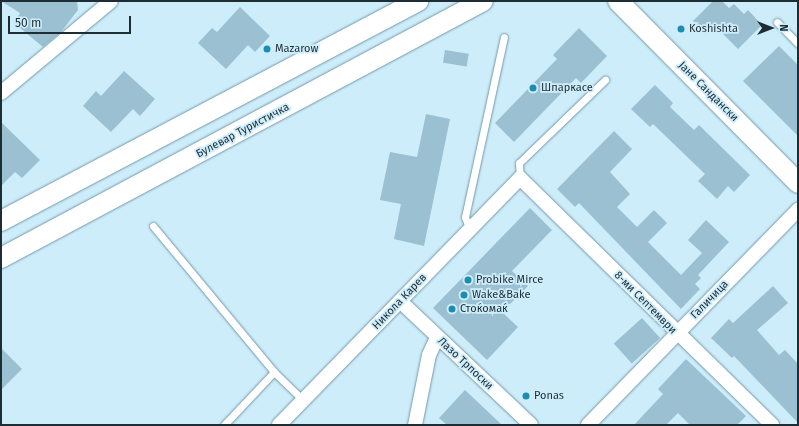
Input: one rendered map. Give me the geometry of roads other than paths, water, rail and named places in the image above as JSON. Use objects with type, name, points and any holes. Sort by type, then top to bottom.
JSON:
[{"type":"main road","points":[[1,221],[418,1]]},
{"type":"main road","name":"Булевар Туристичка","points":[[1,258],[483,1]]},
{"type":"main road","name":"Јане Сандански","points":[[618,1],[798,183]]},
{"type":"street","points":[[1,93],[111,1]]},
{"type":"street","name":"Никола Карев","points":[[279,425],[520,178]]},
{"type":"street","name":"8-ми Септември","points":[[520,178],[677,334],[772,425]]},
{"type":"street","name":"Галичица","points":[[588,425],[798,210]]},
{"type":"street","name":"Лазо Трпоски","points":[[400,302],[531,425]]},
{"type":"street","points":[[415,425],[429,355],[437,338]]},
{"type":"lane","points":[[777,22],[798,44]]},
{"type":"lane","points":[[470,230],[465,217],[504,37]]},
{"type":"lane","points":[[520,178],[519,163],[605,80]]},
{"type":"lane","points":[[154,226],[274,372],[303,400]]},
{"type":"lane","points":[[224,425],[274,372]]},
{"type":"place","name":"Koshishta","points":[[681,29]]},
{"type":"place","name":"Mazarow","points":[[267,49]]},
{"type":"place","name":"Шпаркасе","points":[[533,88]]},
{"type":"place","name":"Probike Mirce","points":[[468,280]]},
{"type":"place","name":"Wake&Bake","points":[[464,295]]},
{"type":"place","name":"Стоќомаќ","points":[[452,309]]},
{"type":"place","name":"Ponas","points":[[526,396]]}]
